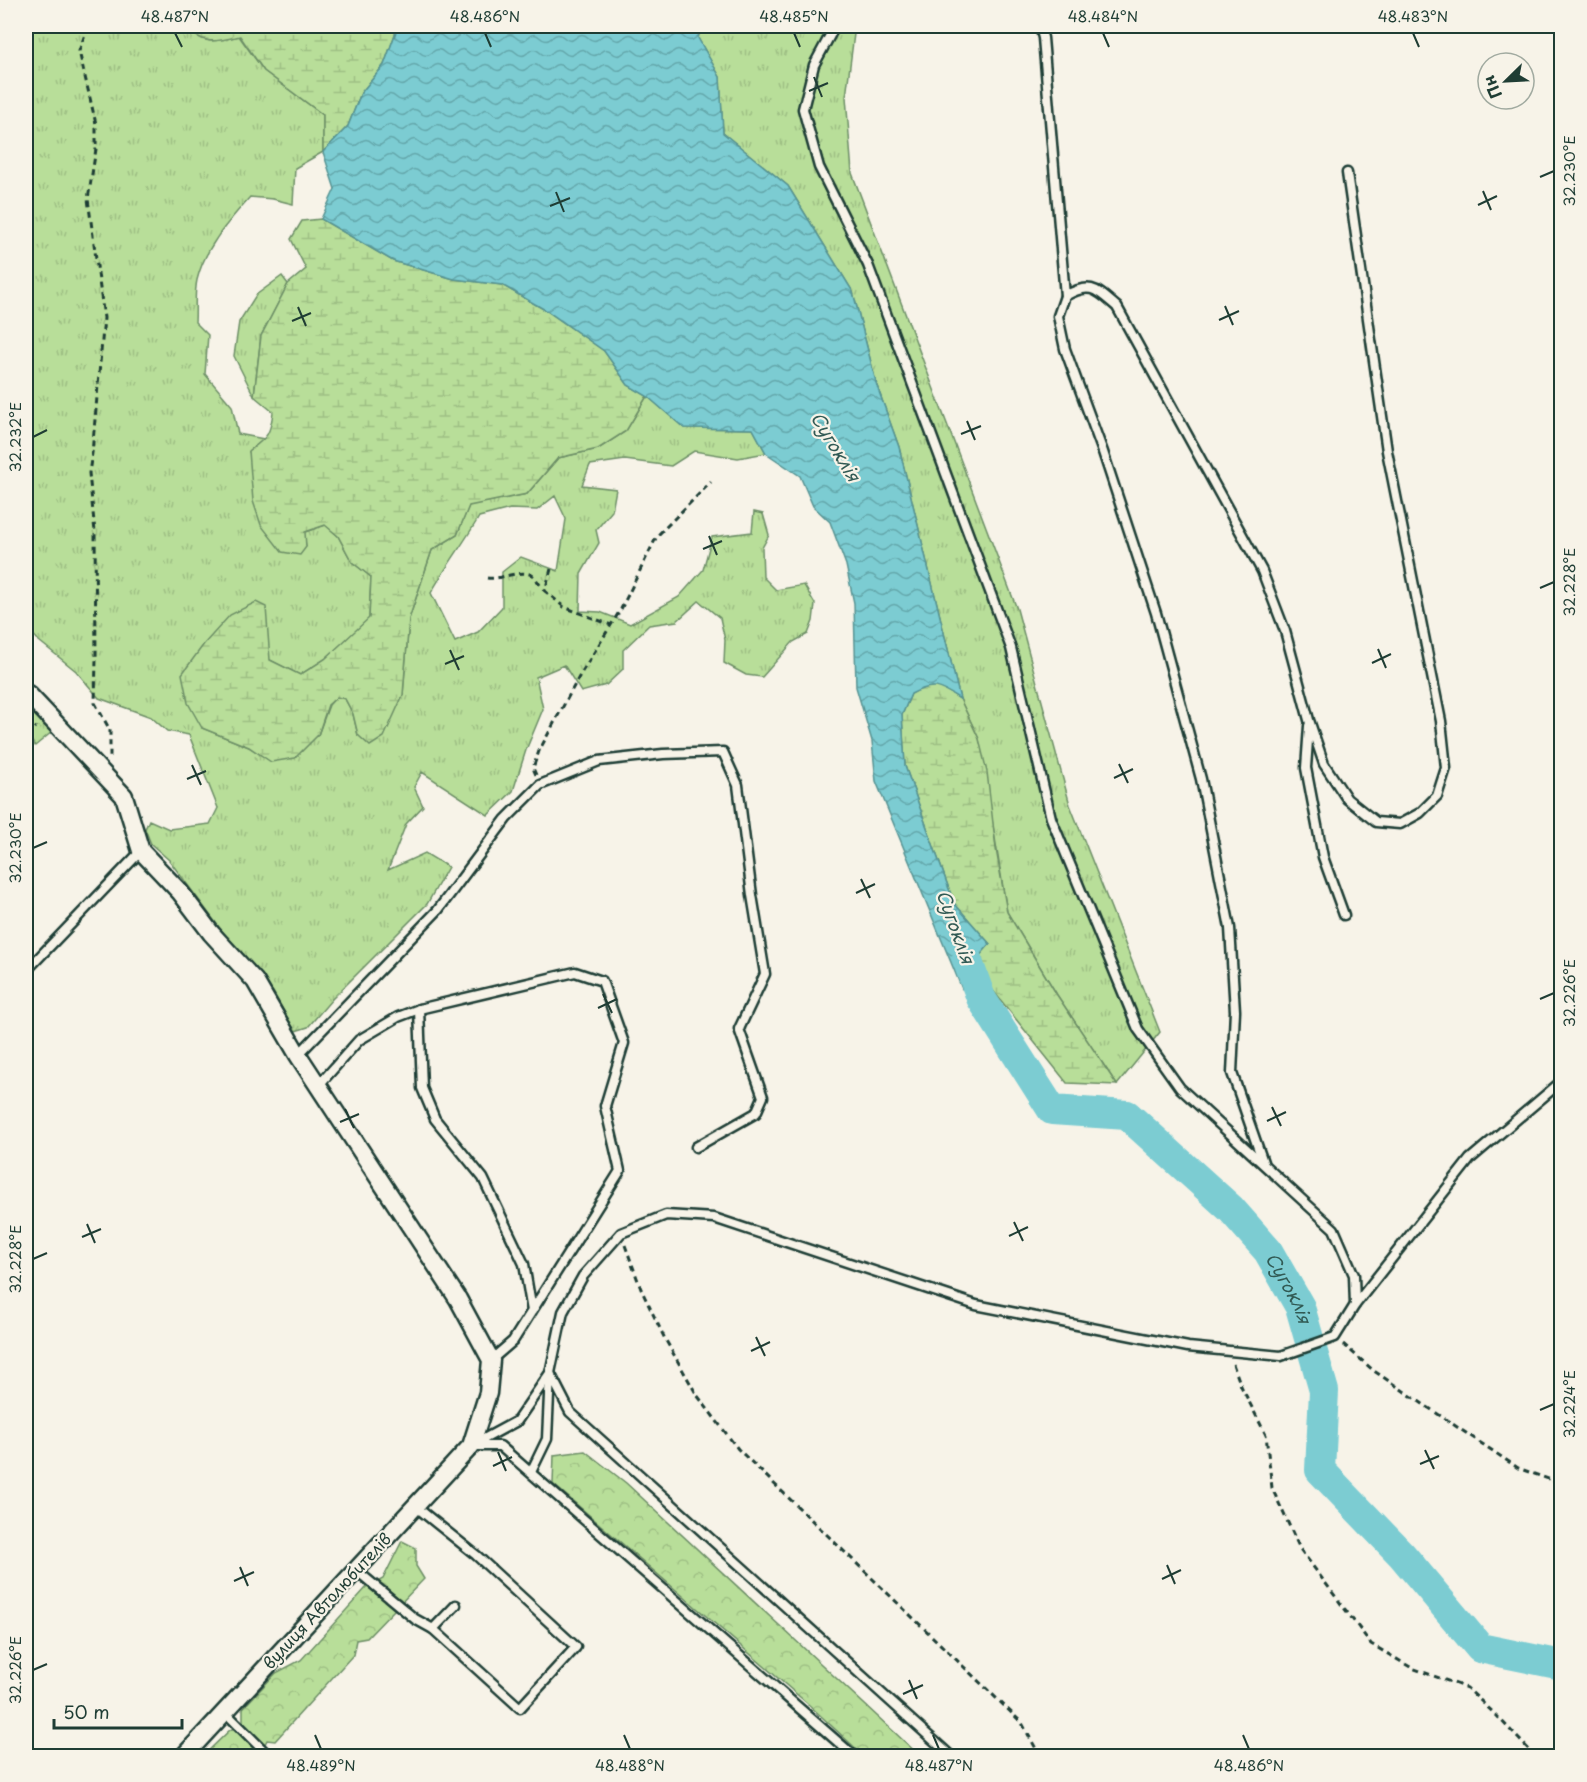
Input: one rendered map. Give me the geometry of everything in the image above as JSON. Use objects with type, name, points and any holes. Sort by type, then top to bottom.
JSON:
[{"type":"street","points":[[28,694],[124,796],[141,851],[180,892],[211,933],[255,981],[298,1055],[458,1299],[490,1360],[488,1393],[471,1446]]},
{"type":"street","name":"вулиця Автолюбителів","points":[[184,1756],[471,1446]]},
{"type":"lane","points":[[835,26],[814,65],[803,109],[819,167],[868,265],[1011,648],[1051,818],[1138,1029],[1180,1088],[1334,1229],[1354,1275],[1355,1305]]},
{"type":"lane","points":[[1040,26],[1043,38],[1065,296],[1058,316],[1065,349],[1103,452],[1156,613],[1201,779],[1230,928],[1235,1011],[1232,1073],[1264,1165]]},
{"type":"lane","points":[[1065,296],[1079,288],[1098,290],[1117,307],[1262,571],[1285,631],[1309,720],[1324,764],[1347,798],[1376,822],[1400,824],[1420,813],[1437,796],[1446,768],[1441,721],[1387,451],[1347,173]]},
{"type":"lane","points":[[1309,720],[1306,768],[1323,857],[1344,915]]},
{"type":"lane","points":[[298,1055],[438,910],[506,819],[540,785],[599,761],[663,754],[723,752],[738,785],[765,974],[739,1029],[763,1097],[756,1113],[696,1147]]},
{"type":"lane","points":[[26,971],[141,851]]},
{"type":"lane","points":[[318,1086],[359,1040],[398,1017],[419,1009],[575,972],[602,981],[624,1043],[605,1106],[620,1171],[513,1341],[490,1360]]},
{"type":"lane","points":[[419,1009],[422,1088],[435,1119],[483,1178],[524,1264],[532,1311]]},
{"type":"lane","points":[[531,1472],[547,1439],[550,1373],[562,1312],[583,1276],[621,1233],[666,1215],[714,1218],[976,1305],[1188,1347],[1281,1356],[1331,1339],[1470,1159],[1562,1081]]},
{"type":"lane","points":[[471,1446],[517,1420],[550,1373]]},
{"type":"lane","points":[[550,1373],[570,1412],[951,1756]]},
{"type":"lane","points":[[471,1446],[500,1446],[854,1756]]},
{"type":"lane","points":[[356,1570],[415,1619],[433,1629],[520,1708],[576,1647],[476,1555],[415,1506]]},
{"type":"lane","points":[[433,1629],[456,1605]]},
{"type":"lane","points":[[225,1712],[269,1756]]},
{"type":"path","points":[[88,26],[79,51],[96,124],[96,149],[88,199],[104,318],[89,473],[95,532],[95,703],[110,730],[111,762]]},
{"type":"path","points":[[540,785],[533,768],[538,751],[580,675],[621,609],[657,536],[711,482]]},
{"type":"path","points":[[545,591],[551,569]]},
{"type":"path","points":[[487,578],[496,580],[519,573],[532,575],[545,591],[564,607],[611,625]]},
{"type":"path","points":[[621,1233],[641,1289],[665,1339],[697,1395],[738,1449],[1022,1722],[1040,1756]]},
{"type":"path","points":[[1331,1339],[1471,1438],[1518,1468],[1562,1484]]},
{"type":"path","points":[[1229,1351],[1241,1386],[1266,1435],[1272,1488],[1300,1549],[1337,1599],[1371,1644],[1412,1668],[1467,1689],[1497,1716],[1535,1756]]},
{"type":"green space","points":[[26,26],[185,26],[204,40],[216,41],[239,36],[264,71],[323,115],[323,152],[295,168],[293,204],[250,197],[226,225],[212,246],[197,280],[195,322],[208,335],[205,374],[232,406],[238,434],[264,439],[249,452],[306,547],[304,532],[326,525],[338,536],[352,562],[371,577],[369,619],[325,659],[300,675],[270,660],[202,728],[249,747],[271,761],[318,735],[329,705],[337,696],[345,699],[353,714],[358,735],[403,695],[409,619],[432,550],[457,535],[469,505],[527,494],[558,458],[598,449],[626,431],[647,396],[684,428],[753,429],[766,453],[738,458],[694,451],[671,466],[625,460],[590,465],[582,485],[616,489],[612,511],[596,530],[599,543],[581,574],[580,611],[600,612],[630,624],[679,597],[703,570],[712,537],[752,532],[754,512],[763,514],[769,535],[762,548],[763,577],[776,590],[804,585],[815,604],[813,621],[808,634],[793,642],[762,677],[746,675],[724,663],[725,640],[720,618],[699,601],[677,621],[649,625],[623,650],[623,669],[606,685],[581,692],[564,665],[536,677],[543,709],[526,750],[513,791],[488,815],[422,772],[414,787],[423,806],[406,824],[388,870],[425,853],[448,867],[427,904],[332,999],[308,1027],[295,1031],[273,992],[228,939],[169,860],[151,844],[145,829],[149,820],[169,829],[210,824],[218,808],[189,735],[167,731],[151,717],[99,698],[76,671],[39,641],[26,627]],"holes":[[[555,496],[566,519],[558,571],[521,557],[502,572],[502,607],[478,632],[455,642],[431,593],[479,517],[510,509],[537,510]]]},
{"type":"green space","points":[[185,26],[398,26],[384,65],[361,93],[348,126],[323,152],[323,115],[264,71],[240,36],[216,41],[204,40]]},
{"type":"green space","points":[[701,26],[855,26],[846,97],[852,173],[1017,609],[1070,805],[1160,1032],[1117,1085],[1057,995],[1007,912],[979,739],[960,699],[899,447],[877,386],[853,292],[788,186],[723,133],[720,77],[698,38]]},
{"type":"green space","points":[[321,219],[393,261],[454,279],[502,285],[547,311],[604,351],[628,385],[647,396],[626,431],[598,449],[558,458],[527,494],[469,506],[457,535],[432,550],[409,619],[403,695],[384,737],[370,746],[358,735],[353,714],[345,699],[337,697],[328,705],[318,735],[295,758],[271,762],[249,747],[202,728],[188,703],[182,674],[204,644],[230,615],[256,602],[266,607],[270,660],[300,675],[325,659],[369,618],[371,577],[352,562],[338,536],[325,525],[305,532],[306,547],[300,555],[282,552],[261,525],[253,501],[249,451],[267,435],[273,412],[254,396],[261,336],[288,284],[306,269],[291,239],[302,221]]},
{"type":"green space","points":[[282,276],[288,284],[261,336],[254,396],[234,356],[239,322],[256,295]]},
{"type":"green space","points":[[940,686],[960,699],[979,739],[987,772],[996,849],[1007,912],[1057,995],[1117,1085],[1067,1083],[991,988],[975,961],[990,944],[954,903],[905,766],[902,715],[911,694],[923,687]]},
{"type":"green space","points":[[26,711],[40,718],[53,731],[35,746],[26,733]]},
{"type":"green space","points":[[585,1451],[626,1483],[920,1756],[864,1756],[808,1704],[553,1484],[554,1455]]},
{"type":"green space","points":[[402,1541],[416,1548],[416,1566],[424,1579],[367,1638],[356,1640],[353,1655],[275,1741],[267,1740],[259,1756],[203,1756],[230,1730],[243,1724],[243,1708],[276,1673],[301,1660],[366,1588],[383,1579]]},
{"type":"water","points":[[398,26],[701,26],[698,38],[720,77],[723,133],[788,186],[853,292],[877,386],[899,447],[960,699],[936,687],[925,688],[911,694],[902,715],[905,766],[954,903],[990,944],[975,961],[991,988],[981,998],[962,989],[876,781],[872,741],[856,687],[854,603],[846,565],[830,522],[813,506],[800,476],[766,453],[753,429],[684,428],[647,396],[628,385],[604,351],[547,311],[502,285],[454,279],[393,261],[321,219],[335,189],[323,152],[348,126],[361,93],[384,65]]},
{"type":"waterway","name":"Сугоклія","points":[[967,959],[981,998],[1052,1110],[1127,1115],[1231,1209],[1268,1251],[1300,1307],[1324,1391],[1320,1470],[1402,1555],[1480,1648],[1562,1665]]}]
